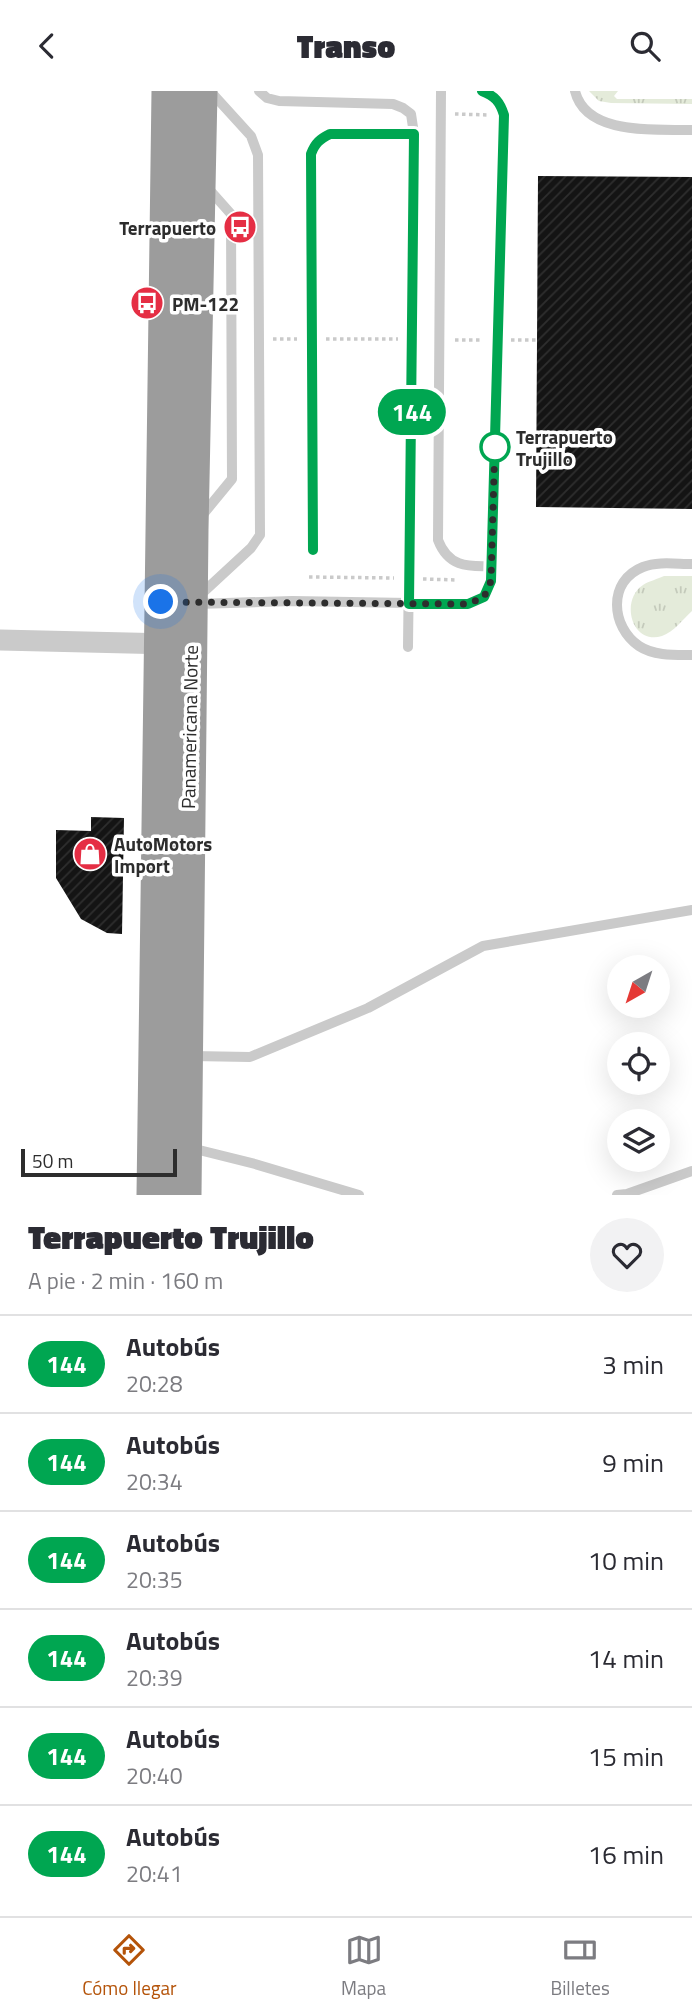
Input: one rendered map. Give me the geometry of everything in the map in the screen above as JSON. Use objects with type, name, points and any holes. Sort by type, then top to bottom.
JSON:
[{"type":"highway","name":"Panamericana Norte","points":[[169,91],[176,644],[185,1056],[184,1195]]},
{"type":"highway","name":"Panamericana Norte","points":[[176,603],[191,529],[200,91]]},
{"type":"highway","name":"Panamericana Norte","points":[[154,1195],[176,644]]},
{"type":"street","points":[[0,640],[176,644]]},
{"type":"lane","points":[[176,603],[251,548],[260,535],[258,155],[251,136],[209,91]]},
{"type":"lane","points":[[259,91],[267,98],[286,102],[393,104],[404,107],[411,114],[414,134],[408,647]]},
{"type":"lane","points":[[441,91],[438,540],[448,558],[460,565],[491,566]]},
{"type":"lane","points":[[176,603],[292,601],[468,604],[484,597],[491,581],[504,115],[495,97],[482,91]]},
{"type":"lane","points":[[575,91],[577,100],[596,117],[618,128],[692,130]]},
{"type":"lane","points":[[313,550],[311,154],[320,139],[330,134],[414,134]]},
{"type":"lane","points":[[692,564],[657,563],[641,568],[626,579],[618,593],[616,612],[625,635],[641,648],[663,655],[692,656]]},
{"type":"lane","points":[[185,1056],[250,1057],[368,1008],[483,946],[692,910]]},
{"type":"lane","points":[[185,1147],[255,1164],[359,1195]]},
{"type":"lane","points":[[617,1195],[692,1171]]},
{"type":"green space","points":[[589,91],[618,91],[614,96],[617,99],[692,99],[692,104],[611,103],[599,101]]},
{"type":"green space","points":[[664,576],[692,576],[692,611],[670,632],[651,637],[636,628],[632,619],[632,601],[643,585]]},
{"type":"building","points":[[538,176],[692,177],[692,509],[536,507]]},
{"type":"building","name":"AutoMotors Import","points":[[91,817],[124,818],[122,934],[107,933],[81,919],[56,878],[56,830],[91,831]]},
{"type":"bus line","name":"144","points":[[313,550],[311,154],[320,139],[330,134],[414,134],[409,604],[468,604],[484,597],[491,581],[504,115],[495,97],[482,91]]},
{"type":"place","name":"Terrapuerto","points":[[240,227]]},
{"type":"place","name":"PM-122","points":[[147,303]]},
{"type":"place","name":"Terrapuerto Trujillo","points":[[495,447]]},
{"type":"place","name":"AutoMotors Import","points":[[90,854]]},
{"type":"route","points":[[161,602],[468,604],[484,597],[491,581],[495,440],[495,447]]}]
